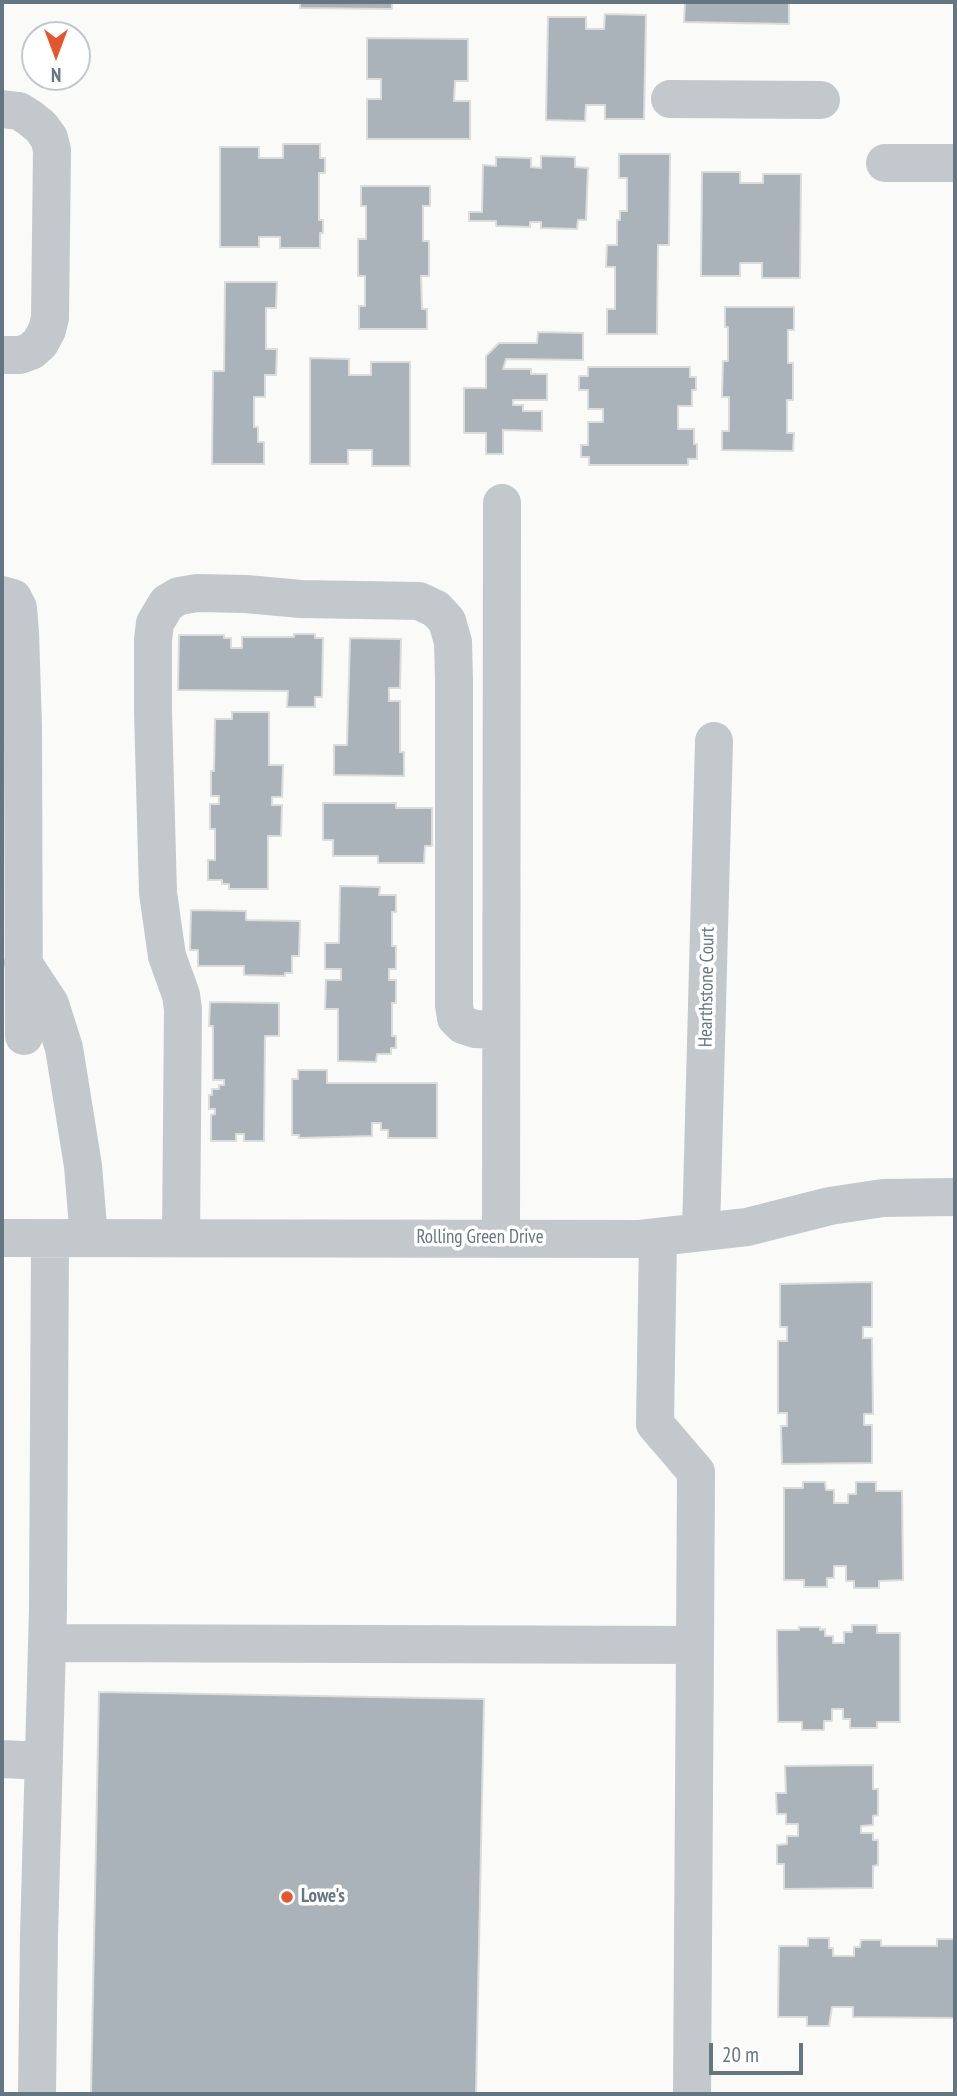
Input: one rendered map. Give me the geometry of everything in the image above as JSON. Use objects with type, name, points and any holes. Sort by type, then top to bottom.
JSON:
[{"type":"street","points":[[670,99],[821,100]]},
{"type":"street","points":[[2,109],[19,111],[41,127],[49,138],[52,150],[50,318],[40,343],[32,351],[20,355],[2,355]]},
{"type":"street","points":[[885,163],[955,163]]},
{"type":"street","points":[[501,1238],[502,503]]},
{"type":"street","points":[[181,1238],[183,1009],[165,947],[158,893],[153,711],[154,631],[167,603],[179,596],[197,593],[301,599],[419,601],[436,609],[447,621],[453,642],[454,680],[453,1005],[456,1018],[463,1025],[475,1029],[501,1030]]},
{"type":"street","points":[[2,595],[13,598],[18,608],[23,726],[24,1036]]},
{"type":"street","name":"Hearthstone Court","points":[[701,1233],[714,741]]},
{"type":"street","points":[[23,963],[50,1003],[64,1048],[83,1166],[89,1238]]},
{"type":"street","name":"Rolling Green Drive","points":[[2,1238],[640,1239],[747,1227],[830,1206],[883,1198],[955,1197]]},
{"type":"street","points":[[658,1237],[655,1424],[696,1472],[692,2094]]},
{"type":"street","points":[[37,2094],[47,1643],[50,1238]]},
{"type":"street","points":[[47,1643],[695,1645]]},
{"type":"street","points":[[2,1759],[44,1761]]},
{"type":"building","points":[[300,2],[392,2],[392,9],[300,8]]},
{"type":"building","points":[[685,2],[789,2],[789,24],[684,22]]},
{"type":"building","points":[[605,14],[646,15],[644,119],[605,119],[605,105],[586,105],[585,121],[546,120],[548,17],[586,17],[586,29],[604,29]]},
{"type":"building","points":[[367,38],[468,39],[468,81],[455,81],[454,101],[470,101],[470,139],[367,139],[367,99],[381,99],[381,79],[367,79]]},
{"type":"building","points":[[283,144],[320,144],[320,158],[325,158],[325,173],[319,173],[319,220],[323,220],[320,248],[280,248],[280,237],[259,237],[259,247],[220,247],[220,147],[259,147],[259,158],[283,158]]},
{"type":"building","points":[[619,154],[670,154],[669,245],[658,245],[657,334],[607,334],[607,309],[615,309],[615,267],[606,267],[607,245],[617,245],[617,220],[620,220],[620,211],[627,211],[627,178],[619,178]]},
{"type":"building","points":[[541,156],[575,157],[575,167],[588,168],[586,220],[578,220],[577,229],[541,228],[541,222],[530,222],[530,227],[496,226],[496,221],[469,221],[469,212],[482,212],[483,165],[496,166],[496,157],[531,158],[531,167],[541,168]]},
{"type":"building","points":[[702,172],[740,172],[740,183],[763,183],[763,174],[801,174],[800,278],[762,278],[762,263],[740,263],[740,276],[701,276]]},
{"type":"building","points":[[361,186],[430,186],[430,206],[423,206],[423,241],[429,241],[429,276],[421,276],[422,309],[427,309],[427,329],[359,329],[359,306],[365,306],[365,276],[358,276],[358,239],[366,239],[366,206],[361,206]]},
{"type":"building","points":[[225,282],[277,282],[276,308],[266,308],[266,349],[277,349],[276,375],[265,375],[265,397],[254,397],[254,427],[258,427],[258,442],[264,442],[264,464],[212,464],[213,371],[224,371]]},
{"type":"building","points":[[725,307],[794,307],[794,330],[788,330],[788,363],[793,363],[793,400],[787,400],[787,433],[794,433],[793,451],[722,450],[722,431],[729,431],[729,397],[722,397],[723,361],[728,361]]},
{"type":"building","points":[[538,332],[583,333],[583,360],[506,359],[503,369],[531,369],[531,374],[547,374],[547,400],[513,400],[513,405],[523,405],[523,411],[542,411],[542,431],[503,430],[503,454],[486,454],[486,433],[464,433],[464,388],[486,388],[486,356],[499,343],[537,343]]},
{"type":"building","points":[[310,358],[349,359],[349,375],[371,375],[371,362],[410,362],[410,466],[372,466],[372,450],[348,450],[348,464],[310,464]]},
{"type":"building","points":[[588,367],[690,367],[690,377],[696,377],[696,390],[692,390],[692,406],[678,406],[678,429],[694,429],[697,459],[688,459],[688,465],[589,465],[589,457],[581,457],[581,445],[588,445],[588,422],[603,422],[603,409],[588,409],[588,390],[579,390],[579,376],[588,376]]},
{"type":"building","points":[[294,634],[315,634],[315,638],[323,638],[322,697],[315,697],[315,707],[287,707],[288,691],[178,690],[179,635],[224,635],[224,638],[231,638],[231,648],[242,648],[242,637],[294,637]]},
{"type":"building","points":[[350,638],[401,639],[400,688],[389,688],[389,701],[400,701],[400,752],[404,752],[404,776],[334,775],[334,745],[347,745]]},
{"type":"building","points":[[232,712],[269,712],[269,765],[283,765],[282,797],[272,797],[272,805],[282,805],[281,836],[268,836],[268,889],[229,889],[229,884],[222,884],[222,880],[208,880],[208,860],[215,860],[215,829],[210,829],[210,804],[219,804],[219,796],[211,796],[215,719],[232,719]]},
{"type":"building","points":[[323,803],[396,803],[396,808],[432,808],[432,846],[425,846],[424,863],[378,863],[378,856],[333,856],[333,840],[323,840]]},
{"type":"building","points":[[340,886],[380,887],[379,895],[396,895],[396,912],[392,912],[392,946],[396,946],[396,969],[389,969],[389,980],[396,980],[396,1003],[392,1003],[392,1036],[396,1036],[396,1048],[391,1048],[391,1054],[377,1054],[376,1062],[338,1061],[338,1009],[325,1009],[326,980],[341,980],[341,969],[325,969],[325,943],[339,943]]},
{"type":"building","points":[[191,910],[246,911],[246,920],[300,921],[299,956],[292,956],[292,973],[285,973],[285,976],[244,975],[244,966],[198,966],[198,950],[190,950]]},
{"type":"building","points":[[210,1002],[279,1003],[279,1036],[265,1036],[264,1141],[244,1141],[244,1134],[236,1134],[236,1141],[211,1141],[211,1115],[215,1114],[215,1109],[209,1109],[209,1095],[212,1095],[212,1089],[219,1089],[219,1085],[224,1085],[224,1080],[213,1080]]},
{"type":"building","points":[[298,1070],[327,1070],[327,1083],[437,1083],[437,1138],[388,1138],[388,1130],[381,1130],[381,1123],[372,1123],[372,1136],[299,1138],[299,1135],[292,1135],[292,1079],[298,1079]]},
{"type":"building","points":[[872,1282],[872,1327],[863,1327],[863,1338],[872,1338],[873,1414],[864,1414],[864,1425],[872,1425],[872,1463],[782,1464],[781,1426],[787,1426],[787,1413],[778,1413],[778,1341],[787,1341],[787,1327],[780,1327],[780,1284]]},
{"type":"building","points":[[803,1482],[825,1482],[826,1490],[834,1490],[834,1503],[848,1503],[848,1494],[856,1494],[856,1482],[876,1482],[876,1491],[902,1491],[903,1580],[879,1581],[879,1588],[854,1588],[854,1581],[846,1581],[846,1566],[834,1566],[834,1578],[827,1578],[827,1587],[804,1587],[804,1580],[784,1580],[784,1488],[803,1488]]},
{"type":"building","points":[[852,1625],[877,1625],[877,1633],[900,1633],[900,1722],[877,1722],[877,1728],[850,1728],[850,1719],[843,1719],[843,1709],[832,1709],[832,1721],[824,1721],[824,1730],[802,1730],[802,1722],[778,1722],[777,1630],[820,1627],[820,1630],[825,1629],[825,1636],[833,1636],[833,1643],[844,1643],[844,1632],[852,1632]]},
{"type":"building","name":"Lowe's","points":[[99,1692],[484,1699],[476,2094],[91,2094]]},
{"type":"building","points":[[873,1765],[873,1789],[878,1789],[878,1815],[873,1816],[873,1825],[861,1826],[861,1833],[873,1833],[873,1840],[878,1840],[878,1865],[873,1866],[873,1888],[784,1889],[784,1864],[777,1864],[777,1845],[787,1844],[787,1836],[798,1836],[798,1824],[786,1824],[786,1814],[777,1814],[776,1793],[786,1793],[785,1766]]},
{"type":"building","points":[[808,1938],[829,1938],[829,1948],[833,1948],[833,1956],[854,1956],[854,1947],[860,1947],[861,1940],[881,1940],[881,1946],[937,1946],[937,1939],[955,1939],[955,2018],[853,2017],[853,2007],[832,2007],[829,2026],[807,2026],[807,2017],[778,2017],[779,1946],[808,1946]]},
{"type":"place","name":"Lowe's","points":[[287,1897]]}]
